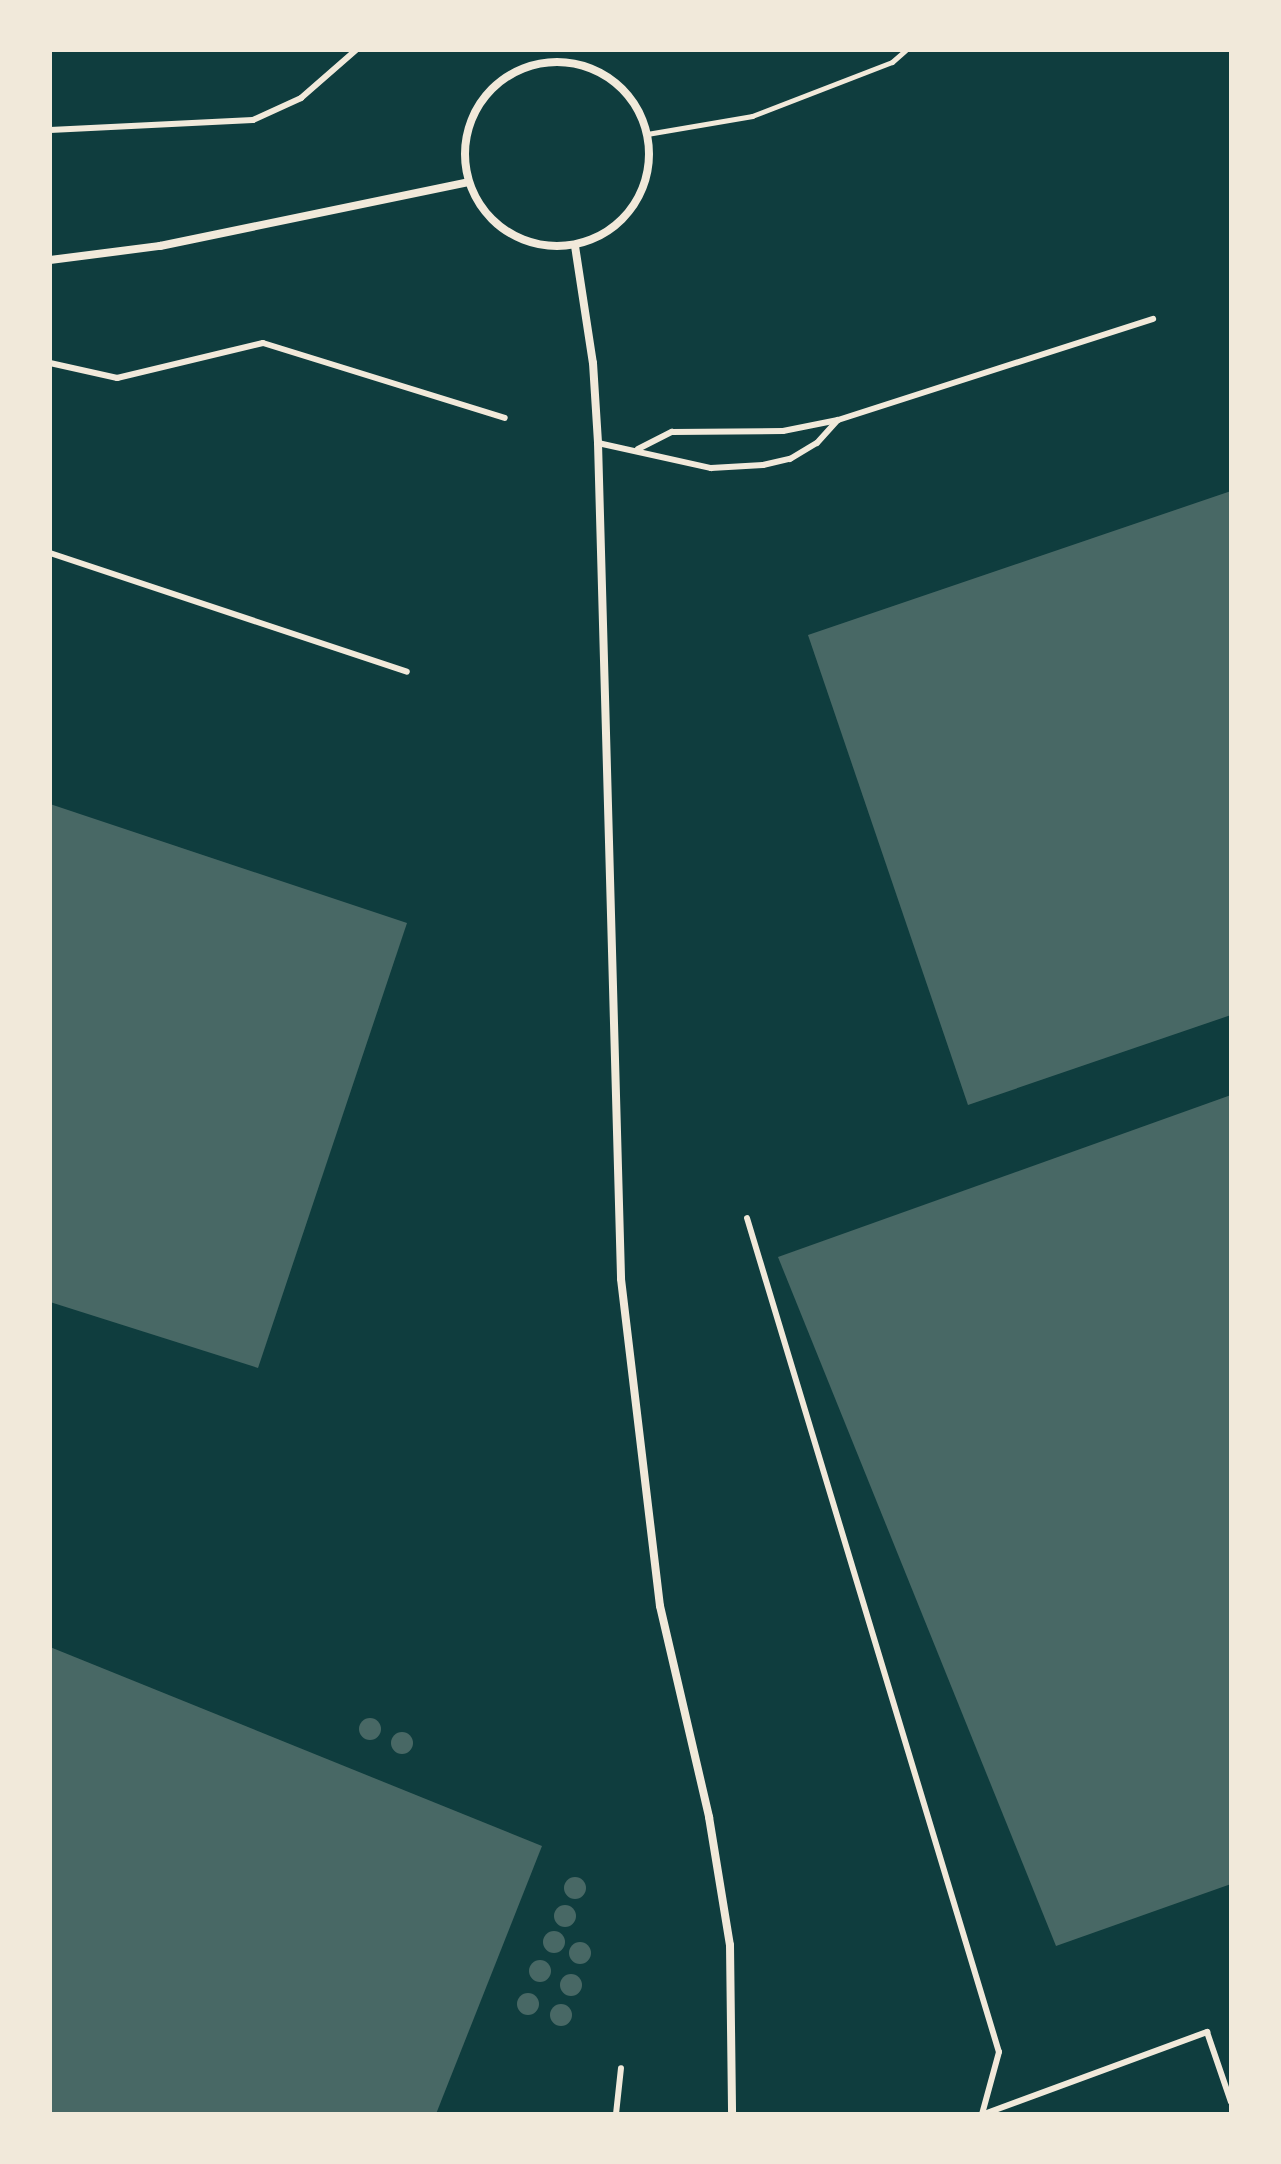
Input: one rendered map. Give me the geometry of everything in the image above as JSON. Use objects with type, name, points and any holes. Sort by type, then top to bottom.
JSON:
[{"type":"street","points":[[556,50],[557,62]]},
{"type":"street","points":[[557,62],[587,67],[614,82],[635,105],[647,134],[648,164],[641,192],[625,216],[602,235],[575,246],[521,240],[498,226],[468,182],[467,139],[482,100],[503,79],[528,67],[557,62]]},
{"type":"street","points":[[50,260],[160,246],[468,182]]},
{"type":"street","points":[[575,246],[593,363],[598,443],[621,1279],[660,1606],[709,1817],[730,1945],[732,2114]]},
{"type":"lane","points":[[50,130],[253,120],[301,98],[356,50]]},
{"type":"lane","points":[[638,449],[672,432],[783,431],[838,420],[1153,319]]},
{"type":"lane","points":[[50,363],[117,378],[263,343],[505,418]]},
{"type":"lane","points":[[598,443],[638,449],[711,468],[763,465],[790,459],[817,443],[838,420]]},
{"type":"lane","points":[[50,553],[407,672]]},
{"type":"lane","points":[[747,1218],[999,2052],[983,2114]]},
{"type":"lane","points":[[983,2114],[1207,2032],[1231,2102]]},
{"type":"lane","points":[[616,2114],[621,2068]]},
{"type":"path","points":[[647,134],[752,116],[892,62],[906,50]]},
{"type":"building","points":[[1231,491],[1231,1015],[968,1105],[808,635]]},
{"type":"building","points":[[50,804],[407,923],[258,1368],[50,1302]]},
{"type":"building","points":[[1231,1095],[1231,1884],[1056,1946],[778,1257]]},
{"type":"building","points":[[50,1647],[542,1846],[436,2114],[50,2114]]},
{"type":"building","points":[[370,1718],[378,1721],[381,1729],[378,1737],[370,1740],[362,1737],[359,1729],[362,1721]]},
{"type":"building","points":[[402,1732],[410,1735],[413,1743],[410,1751],[402,1754],[394,1751],[391,1743],[394,1735]]},
{"type":"building","points":[[575,1877],[583,1880],[586,1888],[583,1896],[575,1899],[567,1896],[564,1888],[567,1880]]},
{"type":"building","points":[[565,1905],[573,1908],[576,1916],[573,1924],[565,1927],[557,1924],[554,1916],[557,1908]]},
{"type":"building","points":[[554,1931],[562,1934],[565,1942],[562,1950],[554,1953],[546,1950],[543,1942],[546,1934]]},
{"type":"building","points":[[580,1942],[588,1945],[591,1953],[588,1961],[580,1964],[572,1961],[569,1953],[572,1945]]},
{"type":"building","points":[[540,1960],[548,1963],[551,1971],[548,1979],[540,1982],[532,1979],[529,1971],[532,1963]]},
{"type":"building","points":[[571,1974],[579,1977],[582,1985],[579,1993],[571,1996],[563,1993],[560,1985],[563,1977]]},
{"type":"building","points":[[528,1993],[536,1996],[539,2004],[536,2012],[528,2015],[520,2012],[517,2004],[520,1996]]},
{"type":"building","points":[[561,2004],[569,2007],[572,2015],[569,2023],[561,2026],[553,2023],[550,2015],[553,2007]]}]
